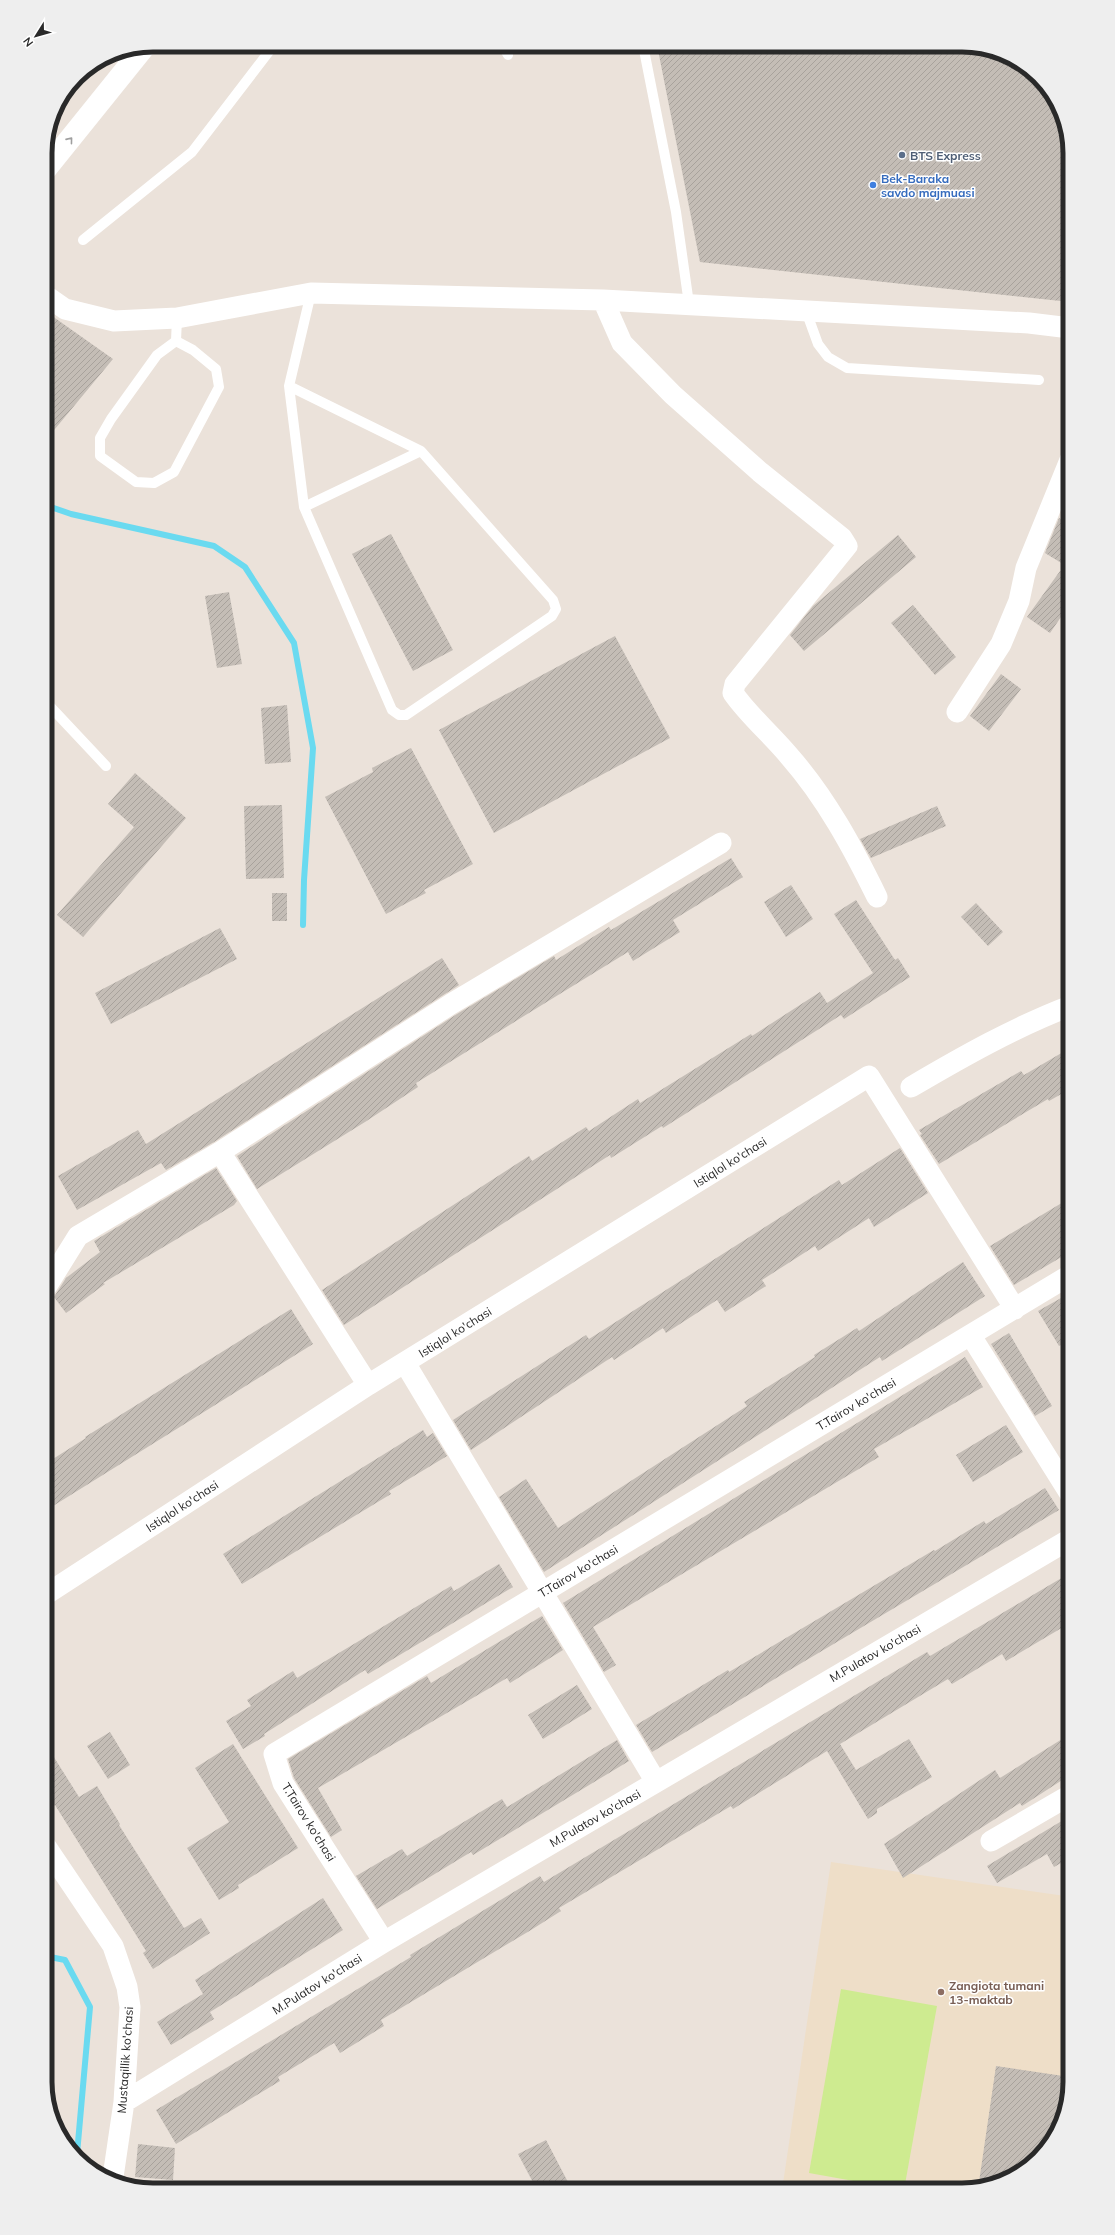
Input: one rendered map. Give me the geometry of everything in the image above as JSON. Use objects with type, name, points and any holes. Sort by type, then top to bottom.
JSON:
[{"type":"street","points":[[52,161],[139,53]]},
{"type":"street","points":[[52,300],[65,309],[114,321],[177,318],[311,293],[603,300],[1029,323],[1063,327]]},
{"type":"street","points":[[603,300],[622,343],[673,395],[760,472],[842,538],[847,546],[735,684],[733,693],[791,757],[836,821],[857,857],[877,897]]},
{"type":"street","points":[[957,712],[1001,644],[1019,601],[1026,568],[1063,477]]},
{"type":"street","points":[[52,1278],[78,1236],[220,1152],[451,1004],[720,843]]},
{"type":"street","points":[[911,1087],[1036,1020],[1063,1009]]},
{"type":"street","name":"Istiqlol ko'chasi","points":[[52,1590],[368,1385],[869,1076],[1016,1309]]},
{"type":"street","points":[[220,1152],[368,1385]]},
{"type":"street","name":"T.Tairov ko'chasi","points":[[384,1942],[283,1784],[274,1754],[1063,1279]]},
{"type":"street","points":[[971,1336],[1063,1483]]},
{"type":"street","points":[[405,1363],[656,1782]]},
{"type":"street","name":"M.Pulatov ko'chasi","points":[[124,2102],[384,1942],[1063,1542]]},
{"type":"street","points":[[991,1841],[1063,1800]]},
{"type":"street","name":"Mustaqillik ko'chasi","points":[[52,1855],[113,1946],[121,1966],[130,2007],[124,2102],[112,2174]]},
{"type":"lane","points":[[83,240],[192,152],[269,52]]},
{"type":"lane","points":[[644,52],[676,212],[689,304]]},
{"type":"lane","points":[[289,386],[421,451],[552,600],[556,609],[552,616],[406,715],[398,715],[392,710],[304,507],[289,386],[311,293]]},
{"type":"lane","points":[[806,311],[818,344],[828,357],[848,368],[1039,380]]},
{"type":"lane","points":[[176,340],[193,350],[216,369],[219,387],[174,472],[154,483],[136,482],[100,456],[100,438],[111,419],[157,355],[176,340],[177,318]]},
{"type":"lane","points":[[304,507],[421,451]]},
{"type":"lane","points":[[52,708],[106,766]]},
{"type":"shaded area","name":"Zangiota tumani 13-maktab","points":[[831,1862],[1063,1896],[1062,2095],[1060,2108],[1053,2127],[1038,2149],[1018,2166],[1001,2175],[988,2180],[969,2183],[783,2183]]},
{"type":"green space","points":[[841,1989],[937,2006],[905,2183],[865,2183],[809,2173]]},
{"type":"building","name":"Bek-Baraka savdo majmuasi","points":[[658,52],[969,52],[982,54],[1007,62],[1029,77],[1046,97],[1055,114],[1060,127],[1063,146],[1063,301],[700,262]]},
{"type":"building","points":[[52,316],[113,359],[52,433]]},
{"type":"building","points":[[1059,518],[1063,520],[1063,564],[1045,553]]},
{"type":"building","points":[[391,534],[453,650],[413,671],[352,554]]},
{"type":"building","points":[[898,535],[916,557],[804,651],[790,635],[813,606]]},
{"type":"building","points":[[1060,571],[1063,573],[1063,614],[1050,633],[1027,617]]},
{"type":"building","points":[[229,592],[242,664],[217,668],[205,596]]},
{"type":"building","points":[[913,605],[956,657],[935,675],[891,623]]},
{"type":"building","points":[[615,636],[670,738],[494,833],[439,730]]},
{"type":"building","points":[[1001,674],[1021,689],[989,731],[970,716]]},
{"type":"building","points":[[287,705],[291,762],[265,764],[261,708]]},
{"type":"building","points":[[411,748],[473,864],[424,890],[426,893],[386,914],[325,797],[373,772],[372,768]]},
{"type":"building","points":[[135,773],[186,818],[83,937],[57,915],[134,827],[108,804]]},
{"type":"building","points":[[282,805],[284,878],[246,879],[244,806]]},
{"type":"building","points":[[937,806],[946,826],[871,858],[860,839]]},
{"type":"building","points":[[731,858],[743,877],[673,920],[680,932],[633,961],[628,952],[416,1083],[418,1087],[365,1122],[257,1189],[237,1156],[457,1014],[554,956],[556,960],[609,927],[611,930]]},
{"type":"building","points":[[791,885],[813,919],[786,937],[764,902]]},
{"type":"building","points":[[272,893],[287,893],[287,921],[272,921]]},
{"type":"building","points":[[856,900],[895,960],[898,958],[910,977],[844,1019],[841,1015],[663,1128],[662,1126],[611,1158],[610,1155],[344,1325],[322,1290],[529,1156],[532,1161],[586,1127],[589,1131],[638,1099],[640,1103],[751,1034],[752,1036],[820,992],[827,1003],[873,973],[834,914]]},
{"type":"building","points":[[976,903],[1003,932],[988,946],[961,917]]},
{"type":"building","points":[[220,928],[237,959],[111,1024],[95,993]]},
{"type":"building","points":[[442,958],[459,985],[214,1142],[166,1170],[161,1163],[77,1210],[58,1176],[138,1130],[146,1144]]},
{"type":"building","points":[[1063,1052],[1063,1093],[1049,1101],[1048,1099],[939,1164],[920,1135],[922,1134],[919,1130],[1021,1071],[1024,1075]]},
{"type":"building","points":[[900,1148],[928,1193],[874,1227],[869,1218],[818,1251],[815,1246],[762,1280],[766,1286],[725,1312],[717,1300],[666,1333],[663,1328],[614,1360],[612,1357],[471,1450],[453,1420],[586,1335],[589,1339],[839,1180],[842,1185]]},
{"type":"building","points":[[216,1168],[237,1201],[234,1205],[103,1283],[105,1284],[66,1313],[54,1297],[66,1278],[100,1252],[94,1241]]},
{"type":"building","points":[[1063,1202],[1063,1256],[1014,1285],[990,1246]]},
{"type":"building","points":[[963,1262],[985,1296],[882,1361],[880,1357],[544,1572],[499,1497],[526,1479],[558,1528],[747,1406],[744,1402],[815,1357],[814,1355],[857,1328],[859,1331]]},
{"type":"building","points":[[1063,1297],[1063,1344],[1059,1346],[1038,1311]]},
{"type":"building","points":[[291,1309],[313,1344],[52,1507],[52,1460],[86,1438],[85,1437]]},
{"type":"building","points":[[1009,1333],[1052,1406],[1035,1416],[991,1344]]},
{"type":"building","points":[[965,1357],[983,1387],[874,1449],[879,1457],[593,1627],[616,1665],[604,1672],[563,1603]]},
{"type":"building","points":[[1006,1425],[1023,1452],[973,1482],[956,1455]]},
{"type":"building","points":[[423,1430],[427,1437],[433,1433],[447,1456],[389,1491],[391,1494],[242,1584],[223,1554]]},
{"type":"building","points":[[1045,1488],[1059,1510],[652,1752],[636,1725],[728,1670],[729,1672],[984,1521],[986,1524]]},
{"type":"building","points":[[499,1564],[513,1587],[368,1674],[365,1670],[243,1749],[226,1721],[251,1706],[247,1700],[293,1671],[297,1678],[451,1586],[454,1591]]},
{"type":"building","points":[[1063,1577],[1063,1627],[1006,1661],[1002,1654],[952,1684],[948,1679],[840,1744],[856,1770],[909,1739],[932,1777],[877,1809],[877,1813],[868,1819],[827,1751],[733,1809],[731,1806],[559,1908],[561,1911],[531,1930],[381,2020],[384,2026],[340,2053],[334,2043],[278,2077],[280,2081],[176,2144],[156,2110],[411,1957],[410,1955],[540,1876],[544,1882],[927,1652],[930,1656]]},
{"type":"building","points":[[542,1616],[563,1650],[510,1683],[507,1678],[318,1788],[342,1830],[331,1837],[294,1778],[288,1759],[427,1676],[431,1683]]},
{"type":"building","points":[[577,1685],[592,1709],[543,1739],[528,1715]]},
{"type":"building","points":[[110,1732],[130,1765],[108,1779],[87,1746]]},
{"type":"building","points":[[1063,1738],[1063,1780],[1022,1806],[1020,1803],[903,1878],[884,1844],[995,1770],[1000,1778]]},
{"type":"building","points":[[617,1740],[629,1761],[473,1855],[471,1852],[377,1909],[356,1876],[402,1849],[407,1856],[502,1799],[507,1807]]},
{"type":"building","points":[[233,1744],[298,1848],[238,1885],[239,1888],[219,1900],[187,1848],[229,1822],[195,1768]]},
{"type":"building","points":[[52,1754],[79,1797],[97,1786],[120,1824],[119,1825],[184,1928],[201,1918],[210,1933],[153,1969],[143,1953],[146,1951],[55,1805],[52,1807]]},
{"type":"building","points":[[1063,1820],[1063,1862],[1054,1867],[1047,1854],[997,1883],[987,1866]]},
{"type":"building","points":[[323,1898],[343,1930],[210,2012],[214,2019],[171,2045],[157,2022],[203,1994],[195,1980]]},
{"type":"building","points":[[996,2066],[1063,2076],[1062,2095],[1058,2114],[1053,2127],[1038,2149],[1018,2166],[1001,2175],[979,2181]]},
{"type":"building","points":[[546,2140],[568,2183],[533,2183],[518,2154]]},
{"type":"building","points":[[138,2144],[175,2148],[173,2180],[135,2177]]},
{"type":"waterway","points":[[52,507],[71,514],[214,546],[245,567],[294,643],[313,748],[304,880],[303,925]]},
{"type":"waterway","points":[[52,1957],[65,1960],[90,2007],[78,2148]]},
{"type":"place","name":"BTS Express","points":[[902,155]]},
{"type":"place","name":"Bek-Baraka savdo majmuasi","points":[[873,185]]},
{"type":"place","name":"Zangiota tumani 13-maktab","points":[[941,1992]]}]
